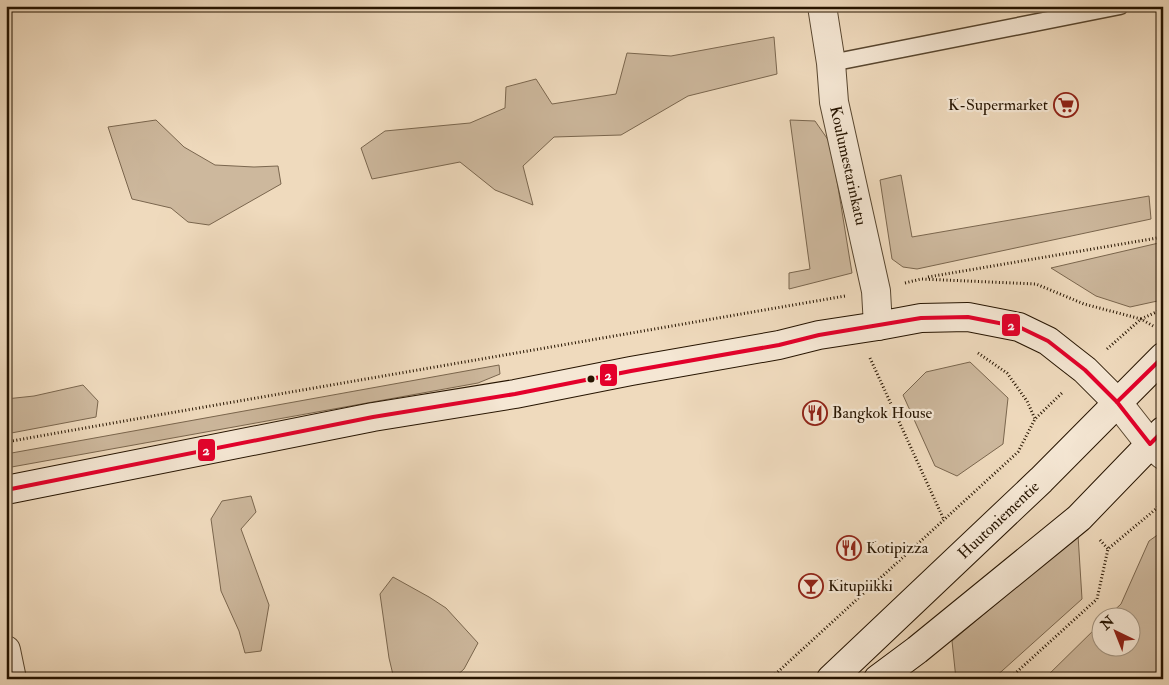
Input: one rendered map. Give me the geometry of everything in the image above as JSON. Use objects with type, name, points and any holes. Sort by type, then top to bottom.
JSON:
[{"type":"street","name":"Koulumestarinkatu","points":[[822,6],[831,63],[834,102],[876,291],[878,326]]},
{"type":"street","points":[[6,490],[373,417],[515,394],[779,345],[819,335],[921,318],[968,318],[1019,327],[1048,341],[1085,370],[1158,443],[1079,518],[878,679]]},
{"type":"street","name":"Huutoniementie","points":[[831,679],[1041,480],[1163,357]]},
{"type":"street","points":[[6,650],[12,679]]},
{"type":"lane","points":[[831,63],[1120,6]]},
{"type":"path","points":[[921,278],[1163,237]]},
{"type":"path","points":[[770,679],[1018,452],[1035,419],[1085,370],[1141,318],[1163,309]]},
{"type":"path","points":[[870,357],[944,520]]},
{"type":"path","points":[[1009,679],[1097,599],[1108,548],[1163,503]]},
{"type":"shaded area","points":[[774,37],[777,74],[688,96],[621,135],[554,137],[523,166],[533,205],[495,190],[460,162],[372,179],[361,148],[385,131],[470,123],[505,108],[506,87],[536,79],[552,104],[616,94],[627,53],[671,56]]},
{"type":"shaded area","points":[[156,120],[184,147],[215,165],[278,166],[281,184],[209,225],[188,222],[171,208],[132,199],[108,127]]},
{"type":"shaded area","points":[[790,120],[815,121],[831,144],[852,273],[789,289],[789,273],[810,269]]},
{"type":"shaded area","points":[[901,175],[912,237],[1149,196],[1151,219],[917,269],[903,267],[892,259],[880,180]]},
{"type":"shaded area","points":[[1163,242],[1162,300],[1130,307],[1096,296],[1051,268]]},
{"type":"shaded area","points":[[970,362],[1008,398],[1003,444],[957,476],[935,466],[903,395],[926,372]]},
{"type":"shaded area","points":[[499,365],[500,374],[478,383],[6,468],[6,454]]},
{"type":"shaded area","points":[[83,385],[98,401],[96,417],[6,434],[6,399],[34,396]]},
{"type":"shaded area","points":[[251,496],[256,512],[241,529],[269,605],[261,651],[245,653],[239,631],[221,591],[211,519],[222,501]]},
{"type":"shaded area","points":[[1163,531],[1163,679],[1044,679],[1092,632],[1092,658],[1142,658],[1142,608],[1117,608],[1121,604],[1149,541]]},
{"type":"shaded area","points":[[1078,535],[1082,599],[993,679],[956,679],[952,641]]},
{"type":"shaded area","points":[[393,577],[446,608],[478,643],[464,669],[453,679],[394,679],[389,658],[380,594]]},
{"type":"transit line","name":"2","points":[[6,490],[373,417],[515,394],[779,345],[819,335],[921,318],[968,317],[1019,327],[1048,341],[1085,370],[1117,402],[1150,444],[1163,431]]},
{"type":"transit line","name":"2","points":[[1117,402],[1163,357]]},
{"type":"place","name":"K-Supermarket","points":[[1066,105]]},
{"type":"place","name":"Bangkok House","points":[[815,413]]},
{"type":"place","name":"Kotipizza","points":[[849,548]]},
{"type":"place","name":"Kitupiikki","points":[[811,586]]}]
